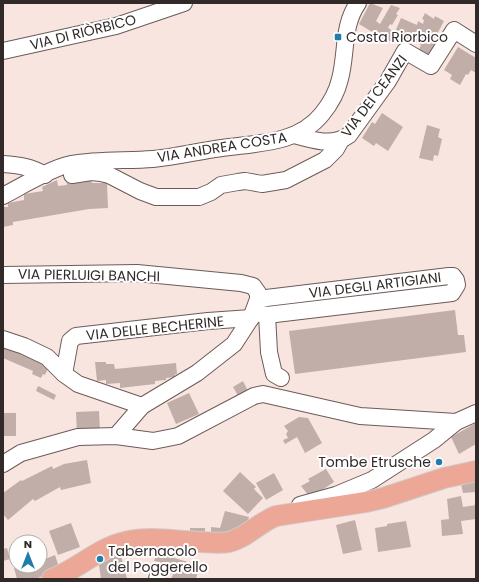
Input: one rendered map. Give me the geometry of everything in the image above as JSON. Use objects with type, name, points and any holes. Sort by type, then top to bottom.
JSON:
[{"type":"main road","points":[[58,577],[119,543],[134,540],[155,539],[229,542],[270,518],[281,514],[366,502],[444,478],[476,471]]},
{"type":"street","name":"VIA DI RIÒRBICO","points":[[3,51],[116,26],[184,3]]},
{"type":"street","name":"VIA ANDREA COSTA","points":[[3,196],[55,173],[70,164],[169,157],[213,149],[267,142],[294,135],[311,125],[322,114],[337,90],[342,68],[347,28],[358,3]]},
{"type":"street","name":"VIA DEI CEANZI","points":[[294,135],[315,140],[341,140],[349,135],[384,87],[405,51],[431,66],[454,30],[476,44]]},
{"type":"street","points":[[3,164],[28,167],[55,173],[101,173],[109,175],[140,191],[156,197],[199,196],[211,192],[221,185],[245,181],[262,184],[286,180],[325,160],[336,149],[341,140]]},
{"type":"street","name":"VIA PIERLUIGI BANCHI","points":[[6,274],[137,273],[241,283],[253,286],[258,293],[258,311]]},
{"type":"street","name":"VIA DEGLI ARTIGIANI","points":[[449,276],[453,276],[457,285],[452,293],[258,311],[449,276]]},
{"type":"street","points":[[258,311],[274,374],[281,378]]},
{"type":"street","points":[[116,436],[142,406],[197,373],[234,344],[258,311]]},
{"type":"street","name":"VIA DELLE BECHERINE","points":[[64,374],[70,341],[76,336],[208,321],[258,311]]},
{"type":"street","points":[[3,339],[24,346],[47,357],[64,374],[78,384],[142,406]]},
{"type":"street","points":[[3,464],[21,453],[78,437],[116,436],[153,441],[178,436],[254,396],[263,394],[360,416],[456,422]]},
{"type":"street","points":[[295,512],[294,507],[336,495],[372,480],[434,440],[456,422],[476,413]]},
{"type":"building","points":[[370,3],[383,8],[376,21],[380,24],[391,5],[400,8],[392,25],[390,24],[388,28],[395,32],[401,18],[417,25],[418,21],[423,24],[424,20],[422,19],[425,13],[434,19],[435,16],[444,21],[434,40],[440,43],[432,62],[417,55],[421,45],[398,34],[395,43],[384,39],[359,24]]},
{"type":"building","points":[[458,47],[476,58],[476,73],[471,70],[468,75],[466,74],[460,85],[450,79],[452,75],[444,70]]},
{"type":"building","points":[[382,113],[403,127],[388,151],[376,143],[374,146],[362,138],[372,122],[375,124]]},
{"type":"building","points":[[427,125],[440,129],[438,137],[442,139],[438,156],[434,155],[433,161],[419,158]]},
{"type":"building","points":[[66,179],[91,180],[92,183],[107,183],[108,208],[89,209],[13,222],[13,225],[3,227],[3,209],[4,207],[8,207],[8,203],[24,200],[24,194],[43,191],[42,187],[57,180],[58,186],[67,185]]},
{"type":"building","points":[[455,310],[458,335],[464,335],[466,352],[295,374],[289,331]]},
{"type":"building","points":[[3,345],[50,364],[45,375],[43,374],[41,378],[32,374],[33,371],[3,358]]},
{"type":"building","points":[[95,362],[114,364],[115,369],[176,363],[177,374],[175,374],[175,377],[166,378],[166,380],[155,381],[155,384],[120,388],[120,383],[106,384],[106,380],[97,381]]},
{"type":"building","points":[[243,381],[249,393],[240,399],[233,387]]},
{"type":"building","points":[[38,386],[56,395],[54,400],[36,391]]},
{"type":"building","points":[[189,393],[199,414],[176,424],[167,403]]},
{"type":"building","points":[[99,411],[100,431],[77,433],[76,412]]},
{"type":"building","points":[[3,413],[16,413],[16,436],[3,436]]},
{"type":"building","points":[[299,417],[308,418],[322,443],[305,453],[297,437],[285,444],[283,440],[288,438],[286,434],[288,431],[284,426]]},
{"type":"building","points":[[476,423],[476,444],[459,454],[451,437]]},
{"type":"building","points":[[87,460],[91,483],[61,490],[60,487],[35,501],[33,499],[8,520],[3,514],[3,493],[21,480],[22,481],[52,466],[53,469],[64,464]]},
{"type":"building","points":[[326,469],[334,482],[316,494],[309,496],[301,486],[310,481],[308,479]]},
{"type":"building","points":[[240,472],[256,487],[254,489],[263,498],[248,514],[223,491]]},
{"type":"building","points":[[274,473],[283,490],[266,500],[256,483]]},
{"type":"building","points":[[476,475],[476,492],[463,493],[460,479]]},
{"type":"building","points":[[461,496],[463,507],[476,505],[476,519],[461,521],[463,534],[442,536],[441,520],[449,519],[447,499]]},
{"type":"building","points":[[225,511],[249,517],[246,528],[211,537],[211,527],[220,528]]},
{"type":"building","points":[[355,520],[362,550],[343,554],[336,525]]},
{"type":"building","points":[[406,521],[411,547],[378,552],[375,528],[387,526],[387,524]]},
{"type":"building","points":[[71,523],[80,547],[58,555],[49,531]]},
{"type":"building","points":[[190,528],[205,528],[205,536],[190,536]]},
{"type":"building","points":[[7,548],[8,560],[3,561],[3,549]]},
{"type":"building","points":[[119,548],[127,579],[101,579],[98,558]]},
{"type":"building","points":[[157,553],[195,564],[193,569],[198,571],[196,579],[171,579],[173,574],[158,570],[160,562],[154,561]]},
{"type":"building","points":[[55,555],[60,570],[35,579],[17,579],[16,574],[48,574],[48,558]]},
{"type":"place","name":"Costa Riorbico","points":[[338,37]]},
{"type":"place","name":"Tombe Etrusche","points":[[439,462]]},
{"type":"place","name":"Tabernacolo del Poggerello","points":[[100,559]]}]
